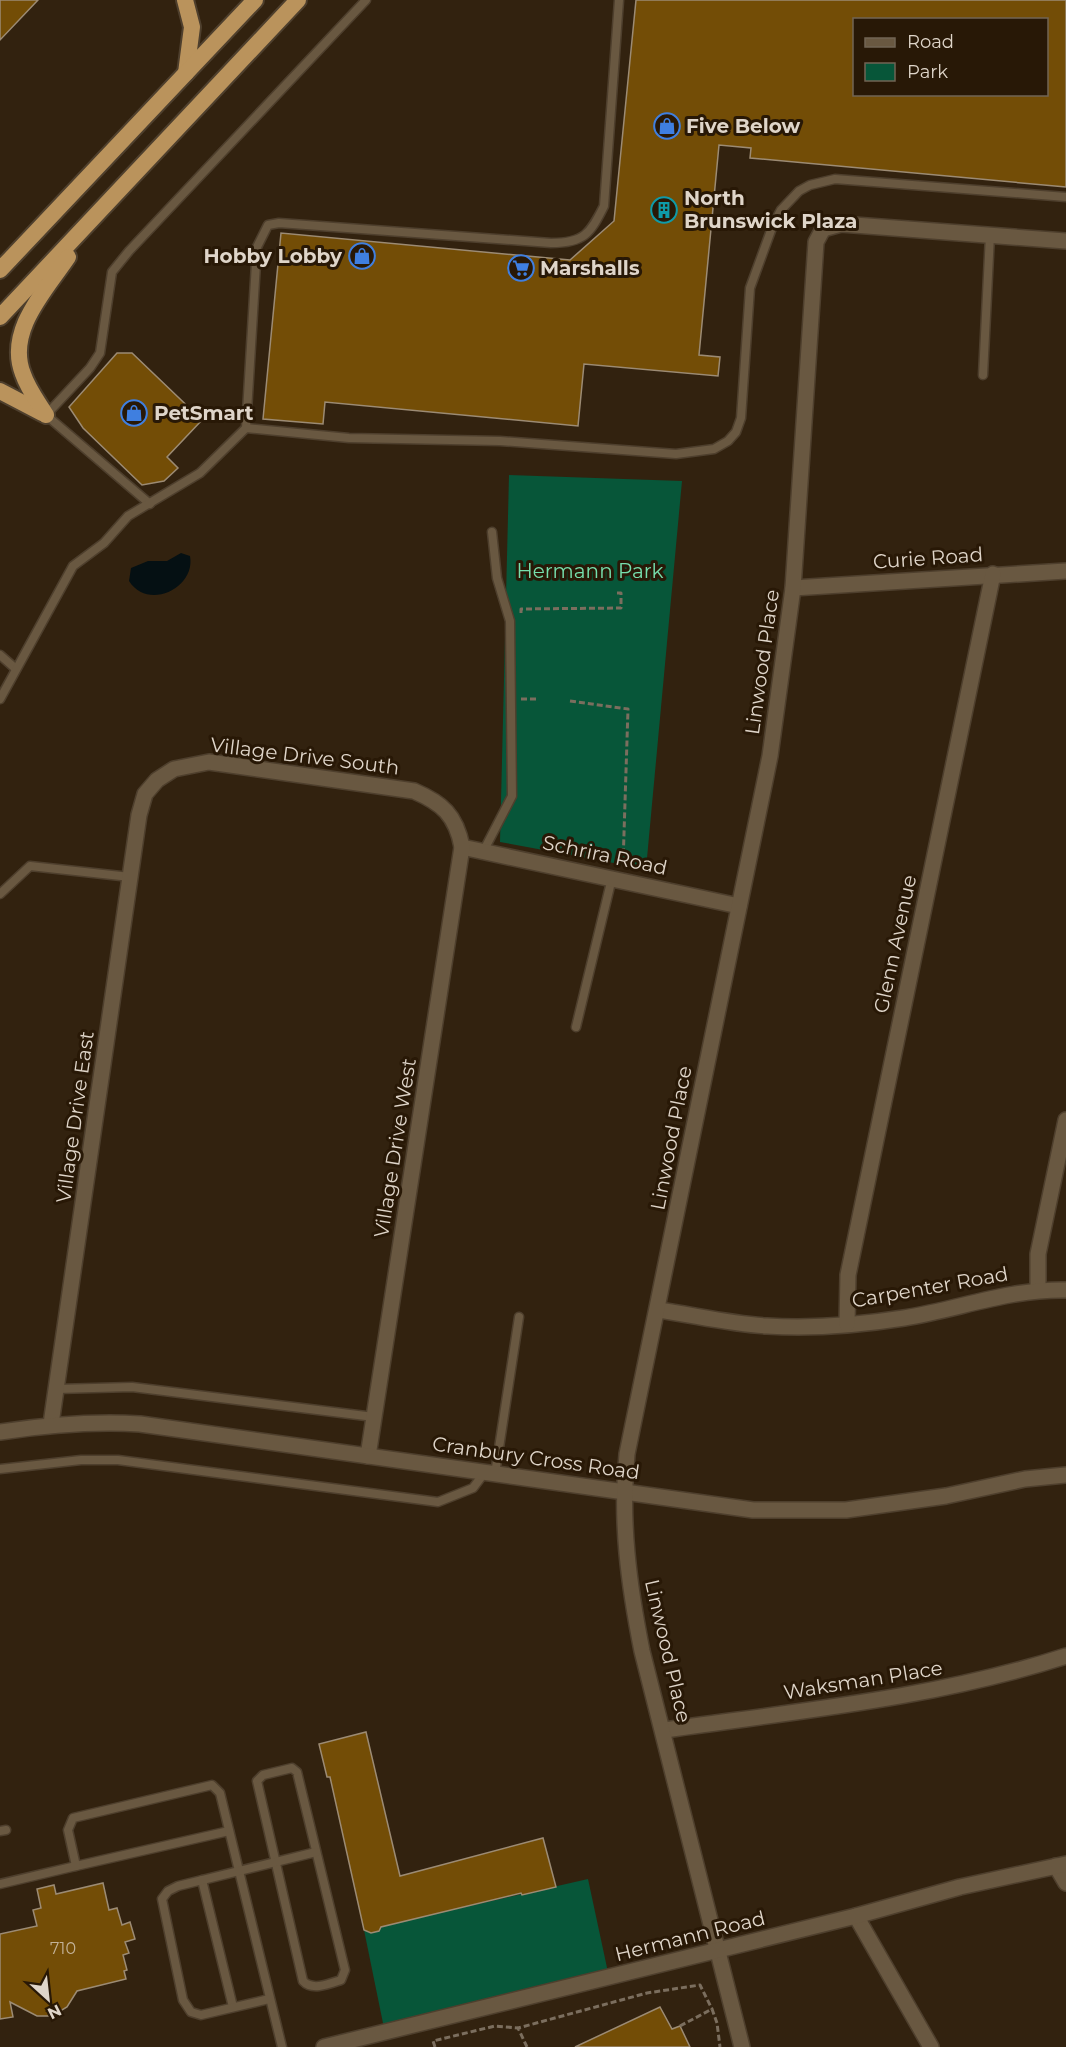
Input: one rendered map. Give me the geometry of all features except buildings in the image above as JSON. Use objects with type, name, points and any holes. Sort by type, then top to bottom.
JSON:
[{"type":"highway","points":[[185,0],[192,27],[186,73]]},
{"type":"highway","points":[[0,270],[255,0]]},
{"type":"highway","points":[[0,316],[298,0]]},
{"type":"highway","points":[[46,415],[23,375],[18,358],[18,341],[34,309],[93,218]]},
{"type":"highway","points":[[0,391],[46,415]]},
{"type":"street","name":"Linwood Place","points":[[742,2047],[664,1730],[642,1652],[631,1593],[623,1492],[627,1454],[770,756],[793,588],[816,242],[823,229],[841,224],[990,235]]},
{"type":"street","points":[[990,235],[1066,241]]},
{"type":"street","name":"Curie Road","points":[[793,588],[1066,571]]},
{"type":"street","name":"Glenn Avenue","points":[[848,1324],[848,1275],[993,574]]},
{"type":"street","name":"Village Drive South","points":[[139,815],[145,794],[157,780],[174,769],[209,762],[414,791],[437,801],[459,831],[462,846]]},
{"type":"street","name":"Village Drive East","points":[[51,1424],[139,815]]},
{"type":"street","name":"Schrira Road","points":[[462,846],[612,870],[739,906]]},
{"type":"street","name":"Village Drive West","points":[[368,1456],[462,846]]},
{"type":"street","points":[[1038,1289],[1038,1254],[1066,1120]]},
{"type":"street","name":"Carpenter Road","points":[[658,1310],[766,1326],[848,1324],[906,1317],[989,1297],[1038,1289],[1066,1290]]},
{"type":"street","name":"Cranbury Cross Road","points":[[0,1432],[51,1424],[98,1421],[140,1424],[753,1510],[846,1510],[946,1496],[1025,1479],[1066,1475]]},
{"type":"street","name":"Waksman Place","points":[[664,1730],[923,1694],[977,1683],[1066,1656]]},
{"type":"street","points":[[1061,1865],[1066,1883]]},
{"type":"street","name":"Hermann Road","points":[[324,2047],[717,1951],[960,1887],[1061,1865]]},
{"type":"street","points":[[856,1916],[931,2047]]},
{"type":"lane","points":[[150,504],[46,415],[90,368],[100,353],[107,294],[112,273],[129,251],[366,0]]},
{"type":"lane","points":[[0,699],[73,566],[104,543],[128,516],[200,473],[246,428],[257,247],[268,225],[279,223],[551,243],[572,243],[585,236],[595,224],[604,206],[619,0]]},
{"type":"lane","points":[[246,428],[350,438],[500,441],[676,454],[714,449],[728,441],[739,425],[750,288],[773,225],[785,205],[799,191],[810,185],[835,179],[1066,196]]},
{"type":"lane","points":[[983,375],[990,235]]},
{"type":"lane","points":[[484,850],[512,796],[510,621],[497,578],[492,532]]},
{"type":"lane","points":[[0,655],[16,669]]},
{"type":"lane","points":[[0,894],[30,866],[130,878]]},
{"type":"lane","points":[[576,1027],[612,870]]},
{"type":"lane","points":[[0,1469],[53,1462],[118,1460],[438,1502],[473,1488],[490,1473],[519,1317]]},
{"type":"lane","points":[[56,1389],[132,1387],[374,1417]]},
{"type":"lane","points":[[289,1768],[297,1772],[345,1970],[343,1978],[337,1982],[311,1987],[303,1981],[275,1862],[257,1781],[263,1774],[289,1768]]},
{"type":"lane","points":[[76,1866],[68,1830],[74,1818],[208,1785],[218,1790],[282,2047]]},
{"type":"lane","points":[[0,1884],[229,1831]]},
{"type":"lane","points":[[269,1999],[195,2014],[188,2009],[183,2000],[162,1899],[173,1887],[316,1852]]},
{"type":"lane","points":[[202,1880],[233,2007]]},
{"type":"path","points":[[521,620],[521,609],[621,608],[621,593],[614,593]]},
{"type":"path","points":[[519,693],[519,699],[536,699]]},
{"type":"path","points":[[570,701],[628,709],[624,865],[612,870]]},
{"type":"path","points":[[435,2047],[433,2041],[495,2026],[518,2028],[647,1993],[700,1984],[717,2023],[720,2047]]},
{"type":"path","points":[[680,2026],[712,2009]]},
{"type":"path","points":[[518,2028],[527,2047]]},
{"type":"green space","name":"Hermann Park","points":[[509,475],[682,481],[646,869],[500,842]]},
{"type":"green space","points":[[588,1879],[609,1977],[385,2033],[364,1930]]},
{"type":"shaded area","points":[[181,553],[190,556],[190,567],[186,578],[169,592],[158,595],[147,594],[137,590],[129,581],[131,568],[148,561],[167,561]]},
{"type":"place","name":"Five Below","points":[[667,126]]},
{"type":"place","name":"North Brunswick Plaza","points":[[664,210]]},
{"type":"place","name":"Hobby Lobby","points":[[362,256]]},
{"type":"place","name":"Marshalls","points":[[521,268]]},
{"type":"place","name":"PetSmart","points":[[134,413]]}]
